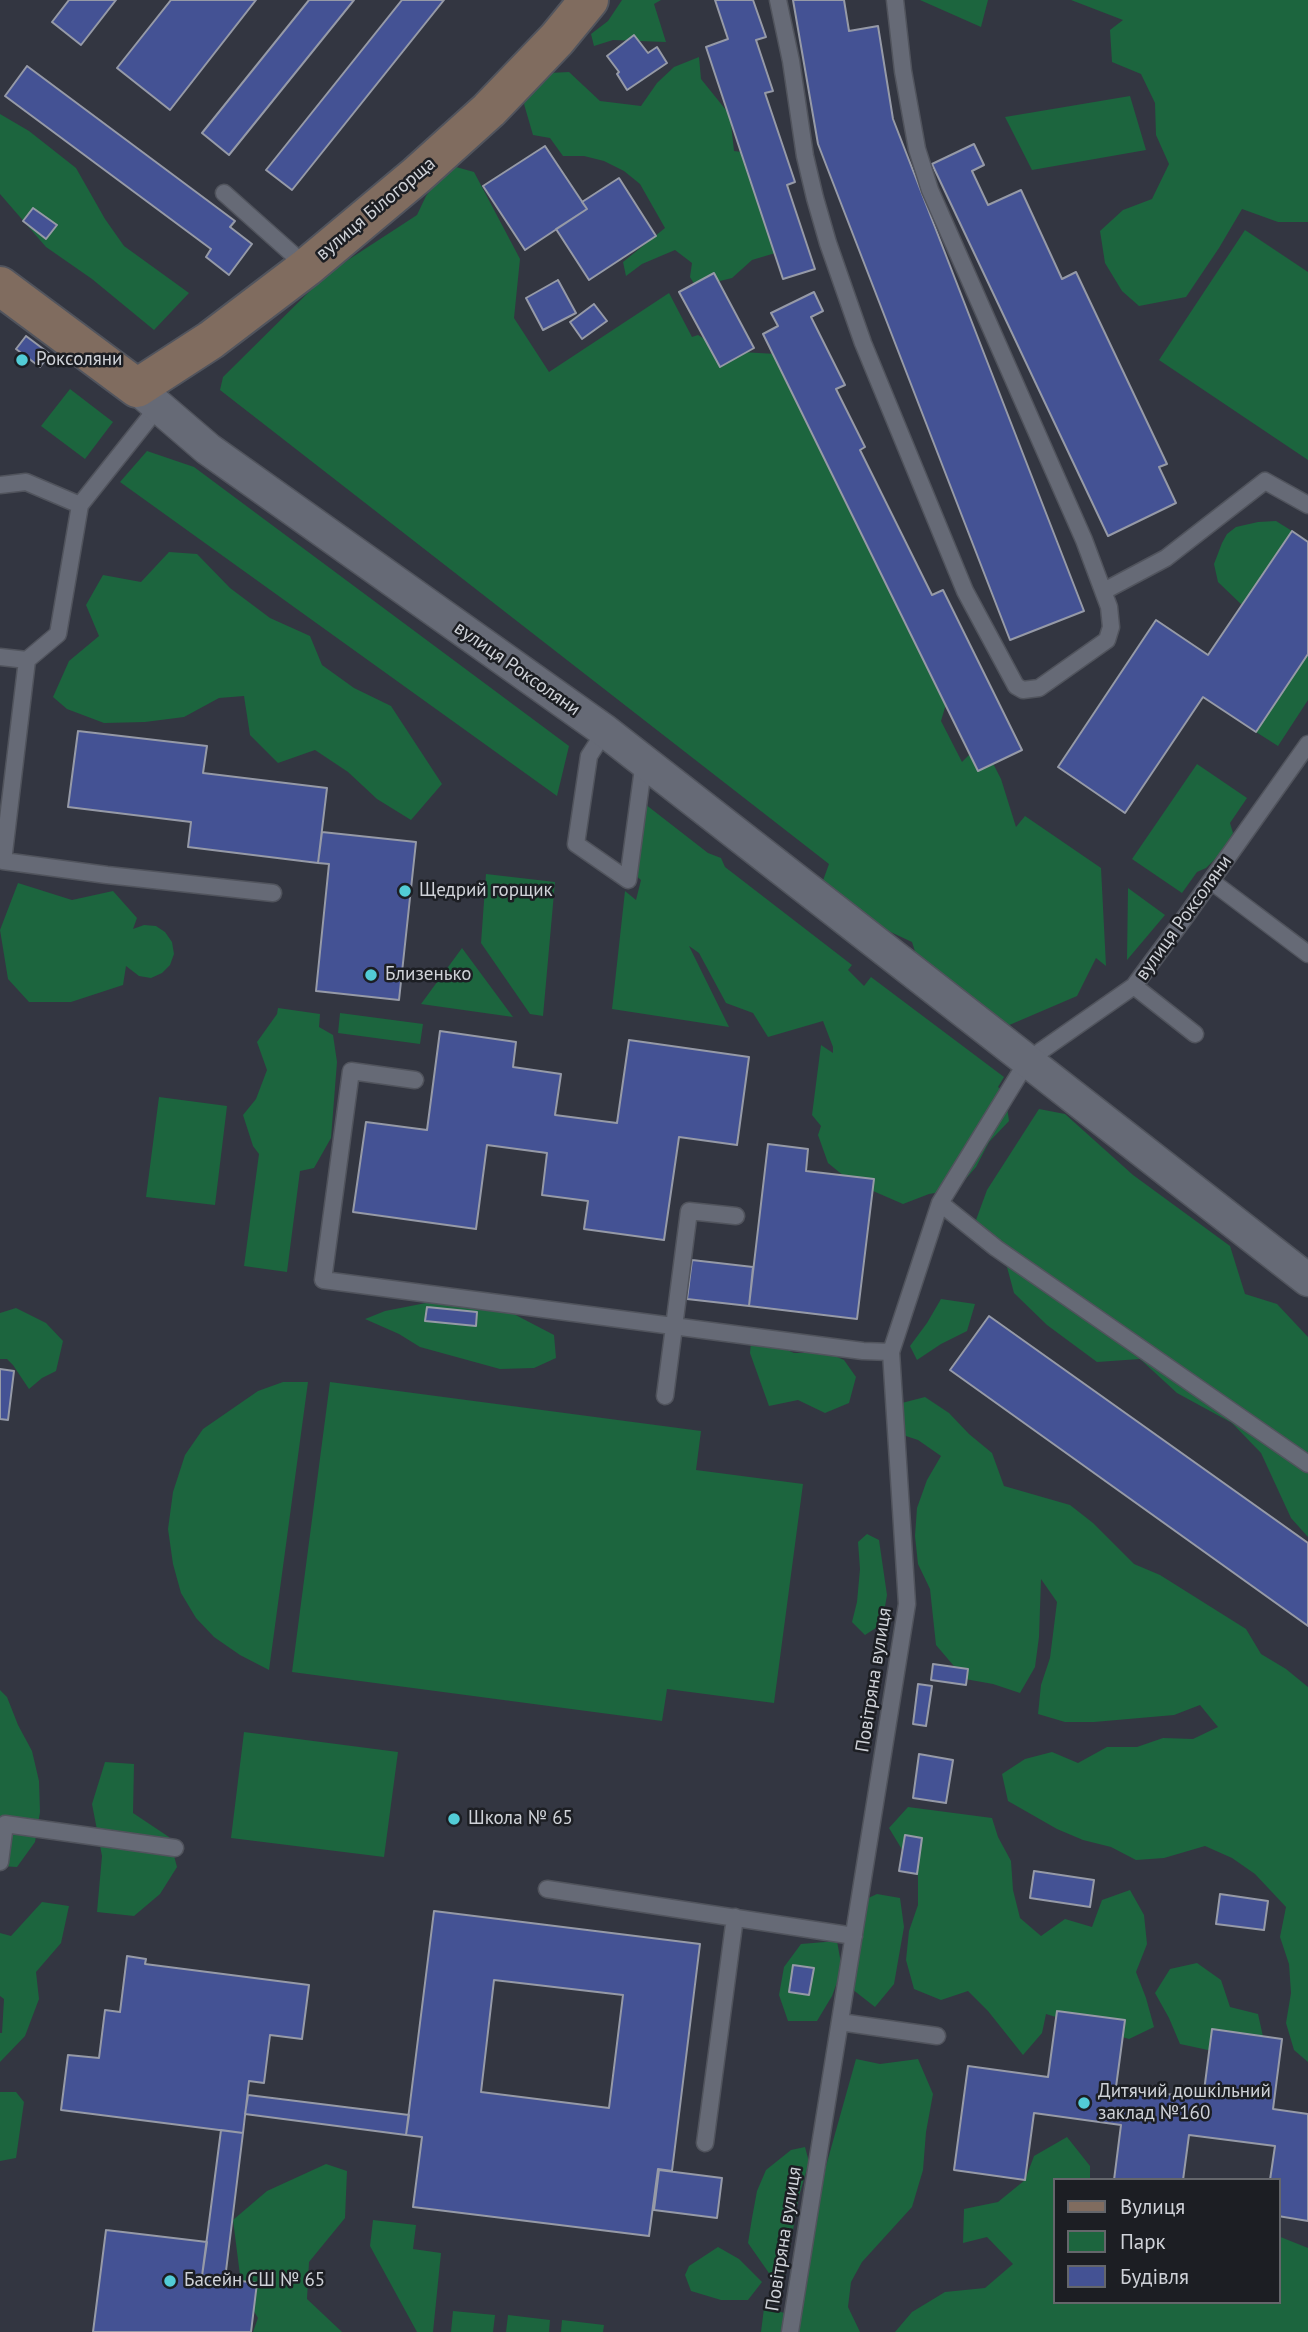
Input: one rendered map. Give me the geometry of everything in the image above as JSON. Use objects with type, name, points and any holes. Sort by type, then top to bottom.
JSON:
[{"type":"street","name":"вулиця Білогорща","points":[[148,397],[211,340],[307,267],[489,110],[557,39],[589,0]]},
{"type":"street","name":"вулиця Роксоляни","points":[[0,286],[148,397],[208,449],[605,731],[1308,1280]]},
{"type":"lane","points":[[778,0],[791,61],[805,156],[818,209],[844,291],[890,411],[965,591],[1016,686],[1029,690],[1044,686],[1107,640],[1111,626],[1110,607],[1080,529],[930,190],[915,136],[894,0]]},
{"type":"lane","points":[[224,192],[307,267]]},
{"type":"lane","points":[[148,397],[80,505],[58,634],[27,660],[3,861],[107,876],[274,893]]},
{"type":"lane","points":[[1104,591],[1166,558],[1265,481],[1308,505]]},
{"type":"lane","points":[[0,485],[26,482],[80,505]]},
{"type":"lane","points":[[0,657],[27,660]]},
{"type":"lane","points":[[605,731],[589,756],[576,844],[628,880],[644,761]]},
{"type":"lane","name":"вулиця Роксоляни","points":[[1028,1060],[1134,986],[1308,744]]},
{"type":"lane","points":[[1211,881],[1308,954]]},
{"type":"lane","points":[[1134,986],[1195,1034]]},
{"type":"lane","name":"Повітряна вулиця","points":[[790,2332],[907,1604],[891,1352],[940,1203],[1028,1060]]},
{"type":"lane","points":[[415,1080],[351,1071],[323,1280],[863,1351],[891,1352]]},
{"type":"lane","points":[[940,1203],[996,1248],[1308,1464]]},
{"type":"lane","points":[[665,1396],[689,1211],[736,1216]]},
{"type":"lane","points":[[0,1862],[5,1824],[175,1848]]},
{"type":"lane","points":[[547,1889],[854,1936]]},
{"type":"lane","points":[[705,2143],[735,1917]]},
{"type":"lane","points":[[840,2022],[937,2036]]},
{"type":"green space","points":[[622,0],[661,0],[654,4],[666,42],[613,40],[594,46],[591,34],[608,21]]},
{"type":"green space","points":[[920,0],[988,0],[981,27]]},
{"type":"green space","points":[[1071,0],[1308,0],[1308,222],[1278,222],[1242,209],[1186,297],[1139,306],[1122,291],[1105,263],[1100,231],[1123,210],[1152,199],[1169,164],[1156,135],[1155,103],[1141,74],[1112,62],[1110,30],[1123,20]]},
{"type":"green space","points":[[699,57],[701,79],[730,115],[734,151],[765,155],[792,248],[752,260],[732,278],[696,287],[690,277],[692,263],[675,250],[642,264],[626,276],[623,262],[665,228],[640,184],[624,171],[604,161],[584,156],[563,156],[550,138],[533,135],[524,104],[532,85],[549,73],[569,72],[600,101],[641,106],[657,83],[674,67]]},
{"type":"green space","points":[[1130,96],[1146,150],[1032,170],[1005,117]]},
{"type":"green space","points":[[0,114],[29,131],[76,168],[124,246],[189,293],[154,330],[92,279],[46,247],[0,194]]},
{"type":"green space","points":[[449,165],[474,172],[520,259],[514,318],[549,372],[669,293],[692,337],[698,335],[725,351],[776,354],[951,687],[941,721],[962,762],[982,742],[1001,779],[1016,827],[1025,816],[1101,868],[1106,966],[1096,958],[1077,996],[1000,1029],[928,992],[912,942],[852,914],[821,886],[829,864],[220,390],[223,377],[328,273],[417,215],[426,196]]},
{"type":"green space","points":[[1245,230],[1308,272],[1308,460],[1159,360]]},
{"type":"green space","points":[[70,389],[113,422],[85,459],[41,426]]},
{"type":"green space","points":[[147,451],[194,467],[569,746],[557,796],[120,482]]},
{"type":"green space","points":[[1276,521],[1292,531],[1242,605],[1218,582],[1214,564],[1222,543],[1227,534],[1236,527]]},
{"type":"green space","points":[[169,552],[197,554],[230,588],[270,618],[310,636],[322,665],[354,688],[391,706],[442,784],[411,820],[377,799],[348,772],[315,750],[278,763],[250,735],[244,696],[219,698],[184,717],[104,723],[67,709],[53,697],[69,661],[99,636],[86,605],[103,575],[141,582]]},
{"type":"green space","points":[[1308,654],[1308,700],[1278,746],[1256,732]]},
{"type":"green space","points":[[1197,764],[1247,798],[1230,823],[1233,833],[1221,853],[1206,868],[1197,872],[1182,893],[1132,859]]},
{"type":"green space","points":[[645,804],[708,853],[721,858],[725,867],[852,965],[848,970],[864,986],[871,977],[1004,1077],[998,1087],[1005,1093],[1009,1121],[989,1142],[976,1167],[957,1189],[929,1194],[903,1204],[850,1181],[828,1163],[818,1135],[821,1126],[812,1115],[821,1045],[833,1053],[823,1021],[768,1037],[753,1013],[726,1003],[699,953],[689,946],[729,1027],[612,1009],[625,891],[636,900],[641,880],[634,874]]},
{"type":"green space","points":[[486,874],[555,882],[543,1016],[530,1014],[481,943]]},
{"type":"green space","points":[[18,883],[72,900],[113,891],[137,918],[133,929],[144,925],[156,926],[165,932],[172,942],[174,954],[170,965],[151,978],[139,976],[126,966],[123,985],[71,1002],[29,1002],[8,979],[0,930]]},
{"type":"green space","points":[[1128,888],[1165,915],[1127,960]]},
{"type":"green space","points":[[462,948],[513,1017],[421,1004]]},
{"type":"green space","points":[[278,1008],[320,1014],[319,1027],[333,1035],[337,1062],[331,1138],[314,1168],[300,1171],[287,1272],[244,1266],[259,1154],[253,1146],[243,1115],[256,1099],[267,1070],[257,1042],[277,1014]]},
{"type":"green space","points":[[340,1013],[423,1024],[420,1044],[338,1033]]},
{"type":"green space","points":[[159,1097],[227,1106],[215,1205],[146,1197]]},
{"type":"green space","points":[[1039,1109],[1065,1114],[1133,1175],[1230,1246],[1245,1294],[1277,1304],[1308,1337],[1308,1537],[1291,1518],[1261,1453],[1232,1423],[1177,1393],[1140,1359],[1097,1362],[1047,1325],[1014,1293],[1004,1256],[976,1220],[987,1190]]},
{"type":"green space","points":[[941,1299],[975,1304],[967,1331],[917,1360],[910,1346]]},
{"type":"green space","points":[[431,1302],[508,1311],[554,1335],[556,1358],[534,1368],[500,1369],[420,1347],[365,1319],[385,1311]]},
{"type":"green space","points":[[16,1308],[46,1323],[63,1341],[56,1371],[29,1389],[13,1365],[7,1359],[0,1359],[0,1313]]},
{"type":"green space","points":[[751,1342],[773,1344],[794,1353],[828,1353],[844,1360],[856,1377],[849,1403],[825,1413],[798,1400],[769,1406],[750,1353]]},
{"type":"green space","points":[[283,1382],[308,1382],[269,1670],[214,1637],[196,1618],[181,1593],[168,1529],[173,1492],[185,1455],[203,1429],[258,1391]]},
{"type":"green space","points":[[330,1382],[701,1431],[696,1470],[803,1484],[774,1703],[667,1689],[662,1721],[292,1672]]},
{"type":"green space","points":[[925,1397],[949,1413],[992,1453],[1004,1486],[1070,1505],[1093,1523],[1134,1564],[1160,1575],[1246,1629],[1261,1654],[1308,1687],[1308,2062],[1294,2050],[1286,2023],[1291,1993],[1289,1964],[1280,1937],[1286,1907],[1255,1874],[1232,1858],[1205,1846],[1164,1858],[1136,1860],[1111,1847],[1083,1840],[1057,1829],[1008,1801],[1002,1774],[1025,1759],[1052,1752],[1078,1763],[1107,1747],[1137,1747],[1163,1738],[1193,1739],[1218,1727],[1200,1705],[1174,1715],[1094,1722],[1065,1722],[1038,1714],[1041,1685],[1050,1658],[1057,1602],[1041,1579],[1035,1667],[1020,1693],[965,1679],[936,1645],[930,1589],[918,1564],[915,1536],[917,1508],[927,1480],[941,1456],[918,1440],[891,1431],[898,1404]]},
{"type":"green space","points":[[867,1534],[879,1540],[887,1595],[882,1624],[865,1635],[852,1622],[860,1569],[858,1542]]},
{"type":"green space","points":[[0,1690],[7,1697],[32,1751],[39,1781],[40,1812],[35,1842],[17,1867],[0,1866]]},
{"type":"green space","points":[[244,1732],[398,1752],[384,1857],[231,1838]]},
{"type":"green space","points":[[105,1762],[134,1764],[133,1813],[169,1837],[177,1867],[160,1894],[134,1916],[97,1912],[102,1856],[92,1804]]},
{"type":"green space","points":[[908,1807],[992,1818],[998,1837],[1011,1861],[1013,1890],[1020,1918],[1041,1936],[1065,1919],[1092,1927],[1102,1900],[1130,1890],[1144,1915],[1147,1944],[1136,1972],[1154,2027],[1129,2039],[1046,2014],[1042,2033],[1023,2055],[988,2011],[968,1991],[941,2000],[914,1989],[906,1960],[909,1931],[918,1905],[918,1876],[889,1828]]},
{"type":"green space","points":[[877,1894],[900,1898],[904,1927],[894,1984],[875,2007],[852,1989],[844,1934],[851,1906]]},
{"type":"green space","points":[[42,1902],[69,1906],[61,1943],[36,1972],[39,1999],[25,2036],[0,2062],[4,1999],[0,1996],[0,1933],[11,1936]]},
{"type":"green space","points":[[837,1941],[842,1969],[832,1996],[817,2021],[788,2021],[779,1995],[784,1967],[801,1944]]},
{"type":"green space","points":[[1197,1963],[1221,1980],[1230,2007],[1258,2014],[1264,2041],[1208,2050],[1180,2044],[1155,1993],[1170,1969]]},
{"type":"green space","points":[[856,2059],[880,2064],[918,2059],[933,2094],[923,2170],[912,2207],[862,2262],[851,2282],[848,2307],[860,2332],[797,2332],[826,2166]]},
{"type":"green space","points":[[0,2092],[16,2092],[24,2102],[16,2158],[0,2161]]},
{"type":"green space","points":[[1067,2137],[1090,2166],[1090,2178],[1052,2178],[1052,2304],[1280,2304],[1280,2237],[1308,2248],[1308,2332],[895,2332],[912,2312],[945,2292],[985,2288],[1013,2264],[987,2237],[963,2243],[964,2209],[998,2202],[1025,2180],[1034,2156]]},
{"type":"green space","points":[[805,2147],[809,2162],[799,2196],[785,2275],[778,2286],[748,2243],[757,2191],[766,2170],[791,2150]]},
{"type":"green space","points":[[326,2164],[347,2171],[345,2218],[309,2262],[307,2299],[342,2332],[253,2332],[258,2318],[242,2291],[233,2220],[267,2191]]},
{"type":"green space","points":[[373,2220],[416,2225],[413,2249],[441,2253],[433,2332],[417,2332],[370,2246]]},
{"type":"green space","points":[[718,2247],[739,2259],[762,2282],[748,2300],[721,2300],[691,2291],[685,2275],[689,2266]]},
{"type":"green space","points":[[764,2308],[789,2314],[784,2332],[761,2332]]},
{"type":"green space","points":[[453,2311],[495,2315],[493,2332],[451,2332]]},
{"type":"green space","points":[[508,2315],[550,2320],[549,2332],[506,2332]]},
{"type":"green space","points":[[562,2320],[604,2325],[603,2332],[561,2332]]},
{"type":"building","points":[[69,0],[116,0],[81,45],[52,22]]},
{"type":"building","points":[[171,0],[256,0],[170,110],[117,68]]},
{"type":"building","points":[[309,0],[354,0],[229,155],[202,133]]},
{"type":"building","points":[[402,0],[444,0],[292,190],[266,170]]},
{"type":"building","points":[[715,0],[753,0],[766,37],[756,40],[773,91],[765,93],[795,182],[787,185],[815,269],[783,279],[706,47],[728,39]]},
{"type":"building","points":[[793,0],[844,0],[849,31],[878,26],[893,119],[1084,611],[1010,640],[818,144]]},
{"type":"building","points":[[634,35],[648,53],[657,47],[667,63],[627,90],[617,74],[619,72],[607,56]]},
{"type":"building","points":[[27,66],[235,221],[230,227],[252,244],[229,275],[206,257],[211,249],[5,96]]},
{"type":"building","points":[[974,144],[984,165],[972,171],[988,205],[1021,190],[1062,279],[1076,272],[1167,464],[1159,467],[1176,503],[1108,536],[932,164]]},
{"type":"building","points":[[545,146],[587,209],[525,250],[483,186]]},
{"type":"building","points":[[619,178],[656,236],[589,280],[556,229],[587,209],[582,202]]},
{"type":"building","points":[[33,208],[57,225],[46,239],[23,221]]},
{"type":"building","points":[[714,273],[754,348],[720,367],[679,292]]},
{"type":"building","points":[[558,280],[576,313],[543,330],[526,298]]},
{"type":"building","points":[[814,292],[823,311],[811,317],[845,385],[836,389],[865,447],[860,450],[932,595],[943,590],[1022,750],[978,771],[763,334],[778,326],[771,313]]},
{"type":"building","points":[[594,304],[607,321],[582,339],[570,322]]},
{"type":"building","points":[[26,336],[50,354],[40,367],[16,349]]},
{"type":"building","points":[[1292,531],[1308,542],[1308,654],[1256,732],[1203,697],[1125,813],[1058,767],[1156,620],[1208,655]]},
{"type":"building","points":[[78,731],[207,746],[203,773],[327,788],[318,863],[188,847],[191,822],[68,807]]},
{"type":"building","points":[[322,832],[416,842],[399,1000],[316,991],[329,864],[318,863]]},
{"type":"building","points":[[440,1031],[516,1042],[513,1067],[561,1074],[555,1115],[617,1123],[629,1040],[749,1057],[737,1145],[679,1137],[664,1240],[584,1229],[588,1201],[542,1195],[547,1153],[487,1145],[476,1229],[353,1212],[366,1122],[427,1130]]},
{"type":"building","points":[[768,1144],[808,1149],[806,1171],[874,1179],[857,1319],[749,1306]]},
{"type":"building","points":[[692,1260],[753,1267],[749,1306],[687,1299]]},
{"type":"building","points":[[427,1307],[477,1312],[476,1326],[425,1321]]},
{"type":"building","points":[[989,1316],[1308,1543],[1308,1626],[950,1370]]},
{"type":"building","points":[[0,1369],[14,1371],[8,1420],[0,1419]]},
{"type":"building","points":[[933,1664],[968,1669],[966,1685],[931,1680]]},
{"type":"building","points":[[918,1684],[932,1686],[926,1726],[913,1724]]},
{"type":"building","points":[[919,1754],[953,1760],[946,1803],[913,1798]]},
{"type":"building","points":[[905,1835],[922,1838],[917,1874],[899,1871]]},
{"type":"building","points":[[1034,1871],[1094,1880],[1090,1907],[1030,1898]]},
{"type":"building","points":[[1220,1894],[1268,1901],[1264,1930],[1216,1924]]},
{"type":"building","points":[[434,1911],[700,1944],[672,2171],[658,2169],[649,2236],[413,2207],[422,2137],[406,2135]],"holes":[[[494,1980],[623,1995],[609,2108],[481,2092]]]},
{"type":"building","points":[[127,1956],[146,1959],[145,1964],[309,1985],[302,2039],[270,2035],[264,2083],[249,2081],[243,2133],[61,2110],[68,2055],[99,2058],[105,2010],[120,2012]]},
{"type":"building","points":[[793,1965],[814,1968],[809,1995],[789,1992]]},
{"type":"building","points":[[1057,2011],[1125,2020],[1116,2087],[1203,2099],[1212,2029],[1282,2039],[1273,2109],[1308,2114],[1308,2221],[1280,2216],[1280,2178],[1270,2178],[1275,2146],[1189,2135],[1183,2178],[1114,2178],[1121,2125],[1034,2113],[1025,2180],[954,2170],[968,2066],[1048,2077]]},
{"type":"building","points":[[248,2095],[409,2115],[406,2135],[245,2114]]},
{"type":"building","points":[[221,2130],[243,2133],[225,2279],[202,2276]]},
{"type":"building","points":[[659,2170],[722,2178],[717,2218],[654,2210]]},
{"type":"building","name":"Басейн СШ № 65","points":[[106,2230],[207,2242],[202,2276],[257,2283],[251,2332],[93,2332]]},
{"type":"place","name":"Роксоляни","points":[[22,360]]},
{"type":"place","name":"Щедрий горщик","points":[[405,891]]},
{"type":"place","name":"Близенько","points":[[371,975]]},
{"type":"place","name":"Школа № 65","points":[[454,1819]]},
{"type":"place","name":"Дитячий дошкільний заклад №160","points":[[1084,2103]]},
{"type":"place","name":"Басейн СШ № 65","points":[[170,2281]]}]
